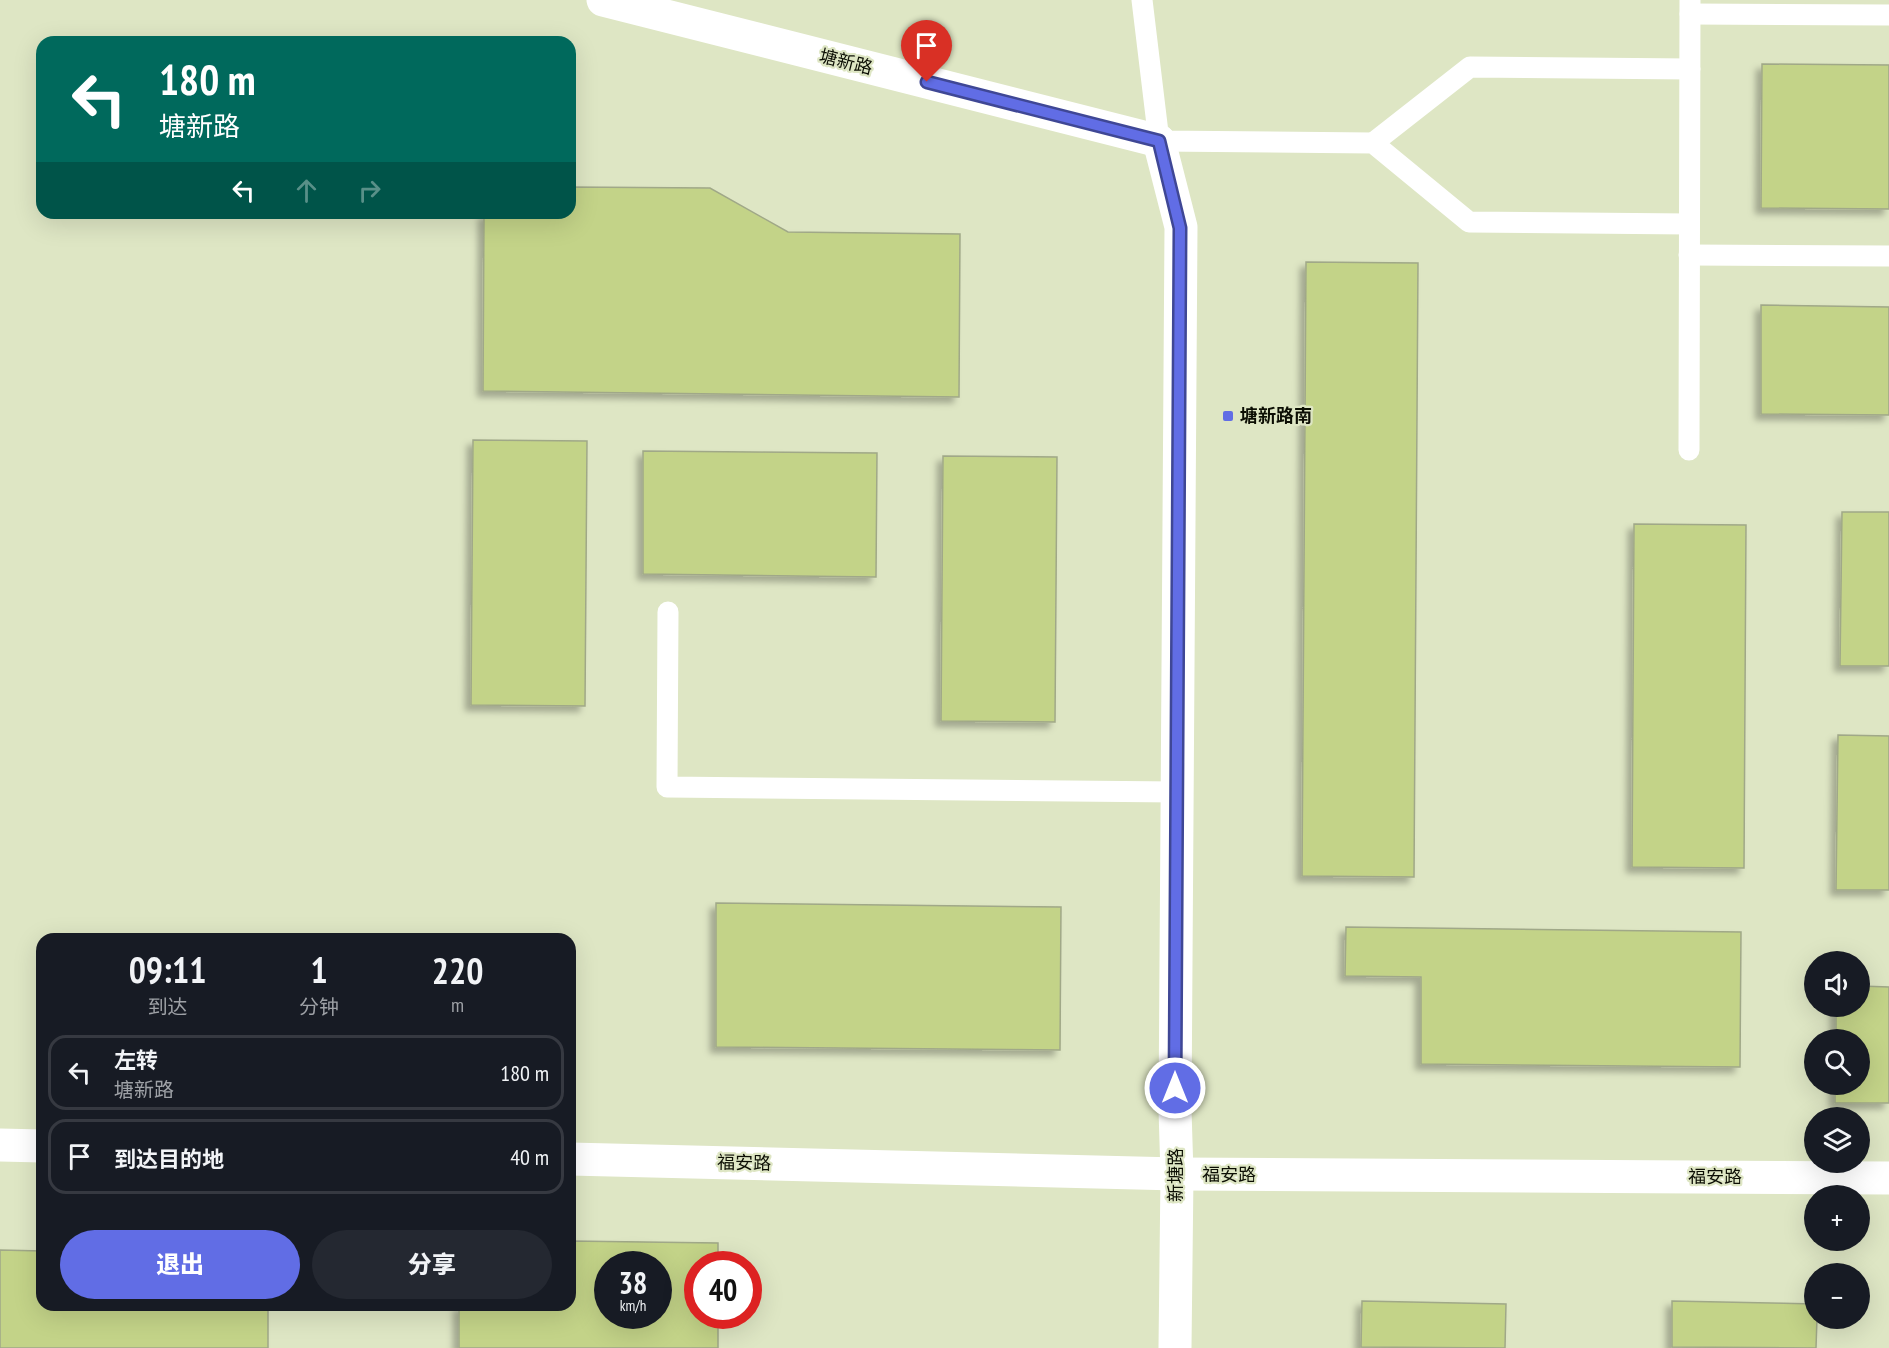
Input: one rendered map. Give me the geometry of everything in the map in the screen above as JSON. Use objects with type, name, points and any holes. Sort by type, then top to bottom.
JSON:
[{"type":"street","name":"塘新路","points":[[603,0],[1159,141]]},
{"type":"street","name":"新塘路","points":[[1159,141],[1180,228],[1175,1348]]},
{"type":"street","points":[[0,1145],[36,1146]]},
{"type":"street","name":"福安路","points":[[576,1159],[1177,1174],[1889,1178]]},
{"type":"lane","points":[[1142,0],[1159,141],[1373,143],[1470,67],[1690,69]]},
{"type":"lane","points":[[1689,450],[1690,7],[1889,15]]},
{"type":"lane","points":[[1373,143],[1468,222],[1689,224]]},
{"type":"lane","points":[[1689,255],[1889,256]]},
{"type":"lane","points":[[668,612],[667,787],[1177,792]]},
{"type":"building","points":[[1762,64],[1889,65],[1889,209],[1761,208]]},
{"type":"building","points":[[576,187],[710,188],[788,232],[960,234],[959,397],[483,391],[484,219],[576,219]]},
{"type":"building","points":[[1306,262],[1418,263],[1414,877],[1302,876]]},
{"type":"building","points":[[1761,305],[1889,307],[1889,415],[1761,414]]},
{"type":"building","points":[[473,440],[587,441],[585,706],[471,705]]},
{"type":"building","points":[[643,451],[877,453],[876,577],[643,574]]},
{"type":"building","points":[[943,456],[1057,457],[1055,722],[941,721]]},
{"type":"building","points":[[1842,512],[1889,512],[1889,666],[1840,666]]},
{"type":"building","points":[[1634,524],[1746,525],[1744,868],[1632,867]]},
{"type":"building","points":[[1838,735],[1889,736],[1889,890],[1836,890]]},
{"type":"building","points":[[716,903],[1061,907],[1060,1050],[716,1047]]},
{"type":"building","points":[[1346,927],[1741,932],[1740,1067],[1421,1064],[1421,977],[1345,976]]},
{"type":"building","points":[[1870,986],[1889,987],[1889,1103],[1835,1103],[1835,1095],[1870,1095],[1870,1029],[1836,1029],[1836,1017],[1870,1017]]},
{"type":"building","points":[[576,1241],[718,1243],[718,1251],[684,1251],[684,1329],[718,1329],[718,1348],[459,1348],[459,1311],[576,1311]]},
{"type":"building","points":[[0,1250],[36,1251],[36,1311],[268,1311],[268,1348],[0,1348]]},
{"type":"building","points":[[1362,1301],[1506,1304],[1505,1348],[1361,1347]]},
{"type":"building","points":[[1672,1301],[1804,1304],[1804,1329],[1817,1329],[1816,1348],[1672,1347]]},
{"type":"place","name":"塘新路南","points":[[1228,416]]},
{"type":"route","points":[[927,82],[1159,141],[1180,228],[1175,1088]]}]
